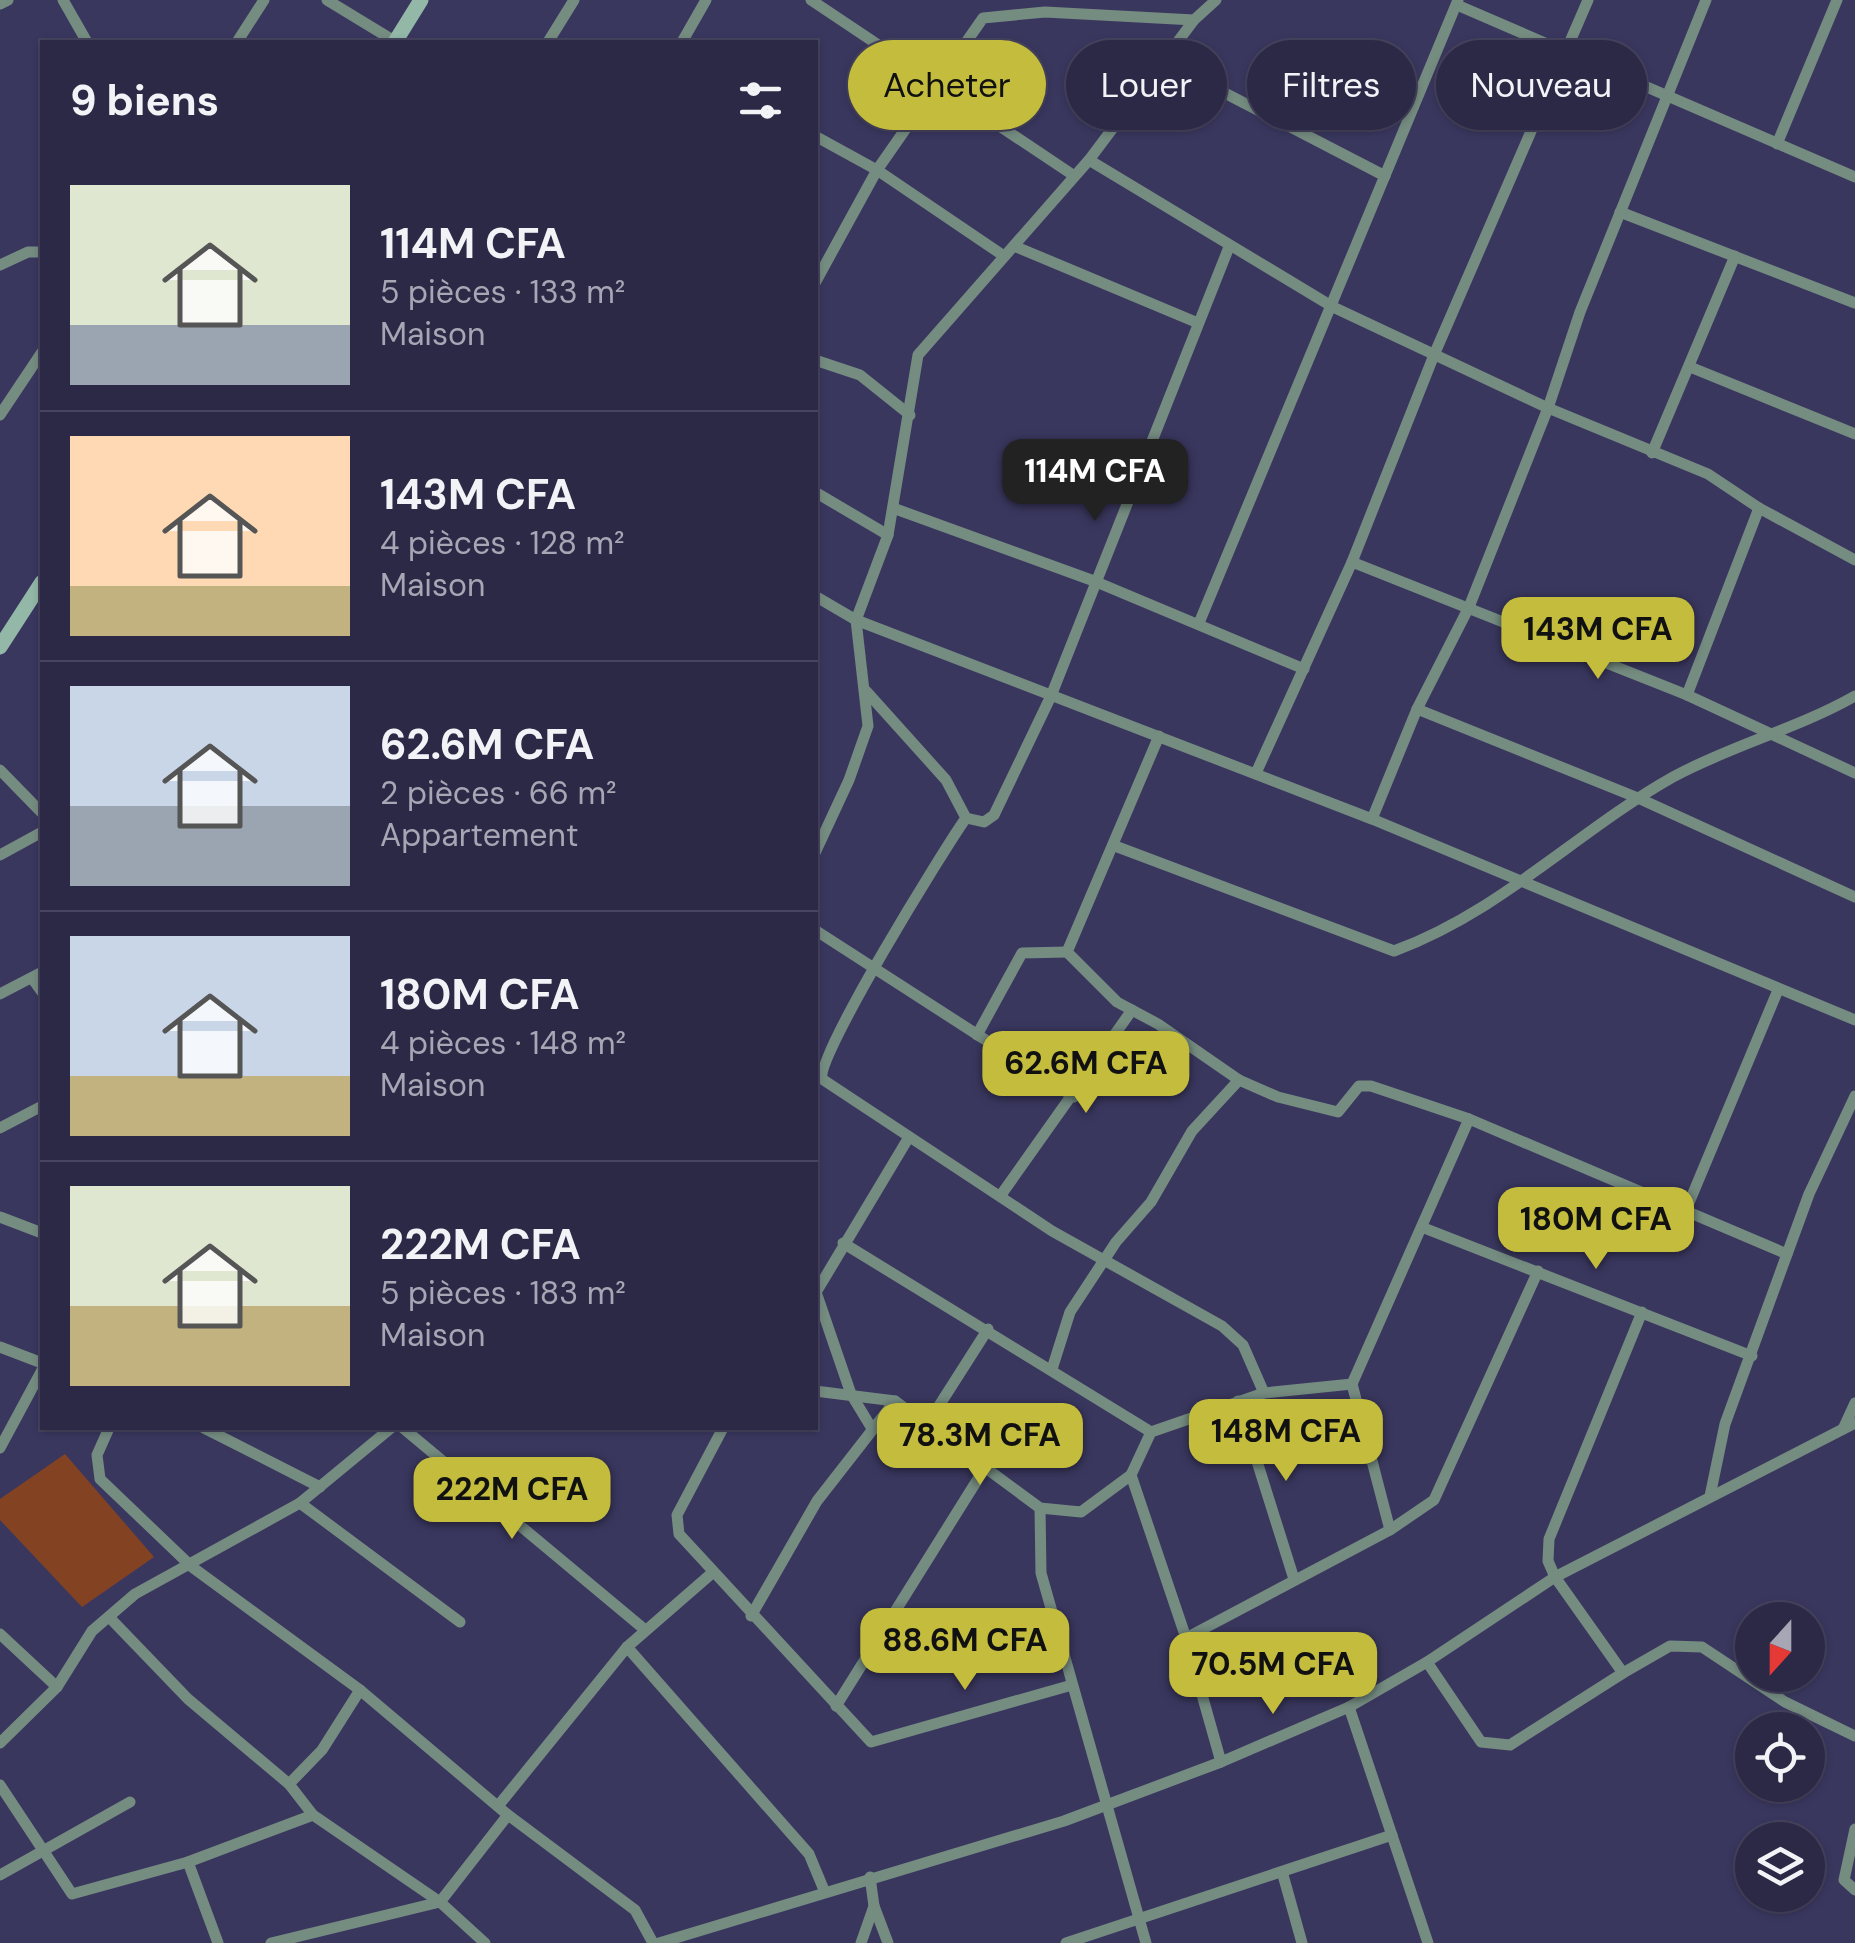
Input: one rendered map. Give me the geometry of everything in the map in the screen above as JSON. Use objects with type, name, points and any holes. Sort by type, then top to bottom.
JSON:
[{"type":"street","points":[[0,4],[8,0]]},
{"type":"street","points":[[63,0],[86,40]]},
{"type":"street","points":[[239,40],[264,0]]},
{"type":"street","points":[[327,0],[392,40]]},
{"type":"street","points":[[396,40],[421,0]]},
{"type":"street","points":[[549,40],[574,0]]},
{"type":"street","points":[[683,40],[706,0]]},
{"type":"street","points":[[810,0],[871,40]]},
{"type":"street","points":[[1180,40],[1194,20],[1216,0]]},
{"type":"street","points":[[1572,40],[1588,0]]},
{"type":"street","points":[[1372,819],[1418,709],[1469,608],[1548,408],[1580,312],[1706,0]]},
{"type":"street","points":[[1777,144],[1837,0]]},
{"type":"street","points":[[1199,623],[1458,2],[1537,40]]},
{"type":"street","points":[[967,40],[983,18],[1045,6],[1194,20]]},
{"type":"street","points":[[1647,89],[1855,177]]},
{"type":"street","points":[[1227,94],[1385,176]]},
{"type":"street","points":[[818,278],[877,170],[904,130]]},
{"type":"street","points":[[1006,130],[1073,176]]},
{"type":"street","points":[[818,847],[849,780],[868,726],[856,620],[888,535],[918,355],[1112,130]]},
{"type":"street","points":[[1256,773],[1352,562],[1434,355],[1533,130]]},
{"type":"street","points":[[818,138],[1009,251],[1198,323]]},
{"type":"street","points":[[1088,160],[1333,307],[1548,408],[1721,481],[1759,508],[1855,560]]},
{"type":"street","points":[[1620,212],[1854,300]]},
{"type":"street","points":[[866,692],[946,780],[966,818],[984,822],[994,815],[1051,696],[1229,247]]},
{"type":"street","points":[[0,265],[28,252],[40,252]]},
{"type":"street","points":[[1652,454],[1735,256]]},
{"type":"street","points":[[0,414],[40,355]]},
{"type":"street","points":[[818,361],[860,375],[910,415]]},
{"type":"street","points":[[1690,366],[1855,434]]},
{"type":"street","points":[[818,494],[888,535]]},
{"type":"street","points":[[893,508],[1094,581],[1304,669]]},
{"type":"street","points":[[1686,695],[1759,508]]},
{"type":"street","points":[[1352,562],[1686,695],[1855,773]]},
{"type":"street","points":[[0,647],[40,585]]},
{"type":"street","points":[[818,598],[856,620],[1372,819],[1855,1020]]},
{"type":"street","points":[[1115,846],[1389,951],[1524,883],[1638,798],[1708,760],[1855,696]]},
{"type":"street","points":[[1418,709],[1638,798],[1855,897]]},
{"type":"street","points":[[1067,952],[1159,736]]},
{"type":"street","points":[[0,770],[40,811]]},
{"type":"street","points":[[966,818],[844,1020],[820,1073],[828,1085],[1103,1262],[1194,1306],[1222,1326],[1243,1345],[1264,1393]]},
{"type":"street","points":[[0,854],[40,833]]},
{"type":"street","points":[[818,932],[1074,1097]]},
{"type":"street","points":[[1067,952],[1088,978],[1132,1010],[1239,1080],[1278,1097],[1338,1112],[1359,1086],[1372,1086],[1470,1120],[1787,1254]]},
{"type":"street","points":[[977,1035],[1022,953],[1067,952]]},
{"type":"street","points":[[0,994],[37,975]]},
{"type":"street","points":[[1686,1210],[1778,990]]},
{"type":"street","points":[[1001,1195],[1132,1010]]},
{"type":"street","points":[[1052,1368],[1070,1312],[1103,1262],[1151,1202],[1192,1131],[1239,1080]]},
{"type":"street","points":[[1710,1496],[1725,1424],[1787,1254],[1855,1096]]},
{"type":"street","points":[[0,1128],[40,1107]]},
{"type":"street","points":[[1390,1530],[1352,1384],[1470,1120]]},
{"type":"street","points":[[818,1288],[909,1138]]},
{"type":"street","points":[[0,1217],[40,1231]]},
{"type":"street","points":[[1424,1228],[1752,1356]]},
{"type":"street","points":[[844,1242],[1151,1432]]},
{"type":"street","points":[[1186,1638],[1390,1530],[1429,1505],[1440,1489],[1538,1271]]},
{"type":"street","points":[[818,1301],[851,1394],[871,1427]]},
{"type":"street","points":[[1623,1673],[1556,1577],[1546,1552],[1642,1312]]},
{"type":"street","points":[[928,1423],[988,1328]]},
{"type":"street","points":[[0,1347],[40,1365]]},
{"type":"street","points":[[0,1448],[40,1370]]},
{"type":"street","points":[[818,1391],[894,1401],[1040,1508],[1081,1512],[1131,1475],[1151,1432],[1264,1393],[1352,1384]]},
{"type":"street","points":[[1238,1400],[1294,1579]]},
{"type":"street","points":[[751,1616],[818,1500],[894,1401]]},
{"type":"street","points":[[108,1430],[97,1455],[100,1479],[192,1567],[360,1690],[503,1810],[635,1910],[656,1943],[1064,1821],[1220,1762],[1349,1707],[1427,1662],[1556,1577],[1849,1426],[1855,1404]]},
{"type":"street","points":[[208,1430],[320,1487]]},
{"type":"street","points":[[0,1743],[57,1687],[92,1631],[135,1594],[192,1567],[300,1504],[389,1430]]},
{"type":"street","points":[[405,1430],[644,1629]]},
{"type":"street","points":[[722,1430],[674,1524],[711,1574],[870,1742],[1072,1684]]},
{"type":"street","points":[[836,1706],[986,1466]]},
{"type":"street","points":[[1131,1475],[1186,1638],[1220,1762]]},
{"type":"street","points":[[300,1504],[460,1622]]},
{"type":"street","points":[[1040,1508],[1041,1572],[1146,1943]]},
{"type":"street","points":[[271,1943],[440,1902],[503,1810],[628,1647],[711,1574]]},
{"type":"street","points":[[109,1617],[188,1699],[289,1784],[313,1815],[440,1902],[484,1943]]},
{"type":"street","points":[[0,1634],[57,1687]]},
{"type":"street","points":[[1427,1662],[1481,1742],[1497,1747],[1510,1745],[1670,1646],[1702,1647],[1785,1702],[1855,1736]]},
{"type":"street","points":[[628,1647],[808,1854],[824,1890]]},
{"type":"street","points":[[289,1784],[322,1750],[360,1690]]},
{"type":"street","points":[[1349,1707],[1428,1943]]},
{"type":"street","points":[[0,1785],[72,1894],[188,1862],[313,1815]]},
{"type":"street","points":[[0,1874],[130,1802]]},
{"type":"street","points":[[1855,1829],[1844,1880],[1855,1890]]},
{"type":"street","points":[[1066,1943],[1392,1836]]},
{"type":"street","points":[[188,1862],[218,1943]]},
{"type":"street","points":[[1283,1874],[1302,1943]]},
{"type":"street","points":[[870,1877],[874,1906],[888,1943]]},
{"type":"street","points":[[860,1943],[874,1906]]},
{"type":"shaded area","points":[[65,1454],[154,1557],[82,1607],[0,1520],[0,1499]]}]
